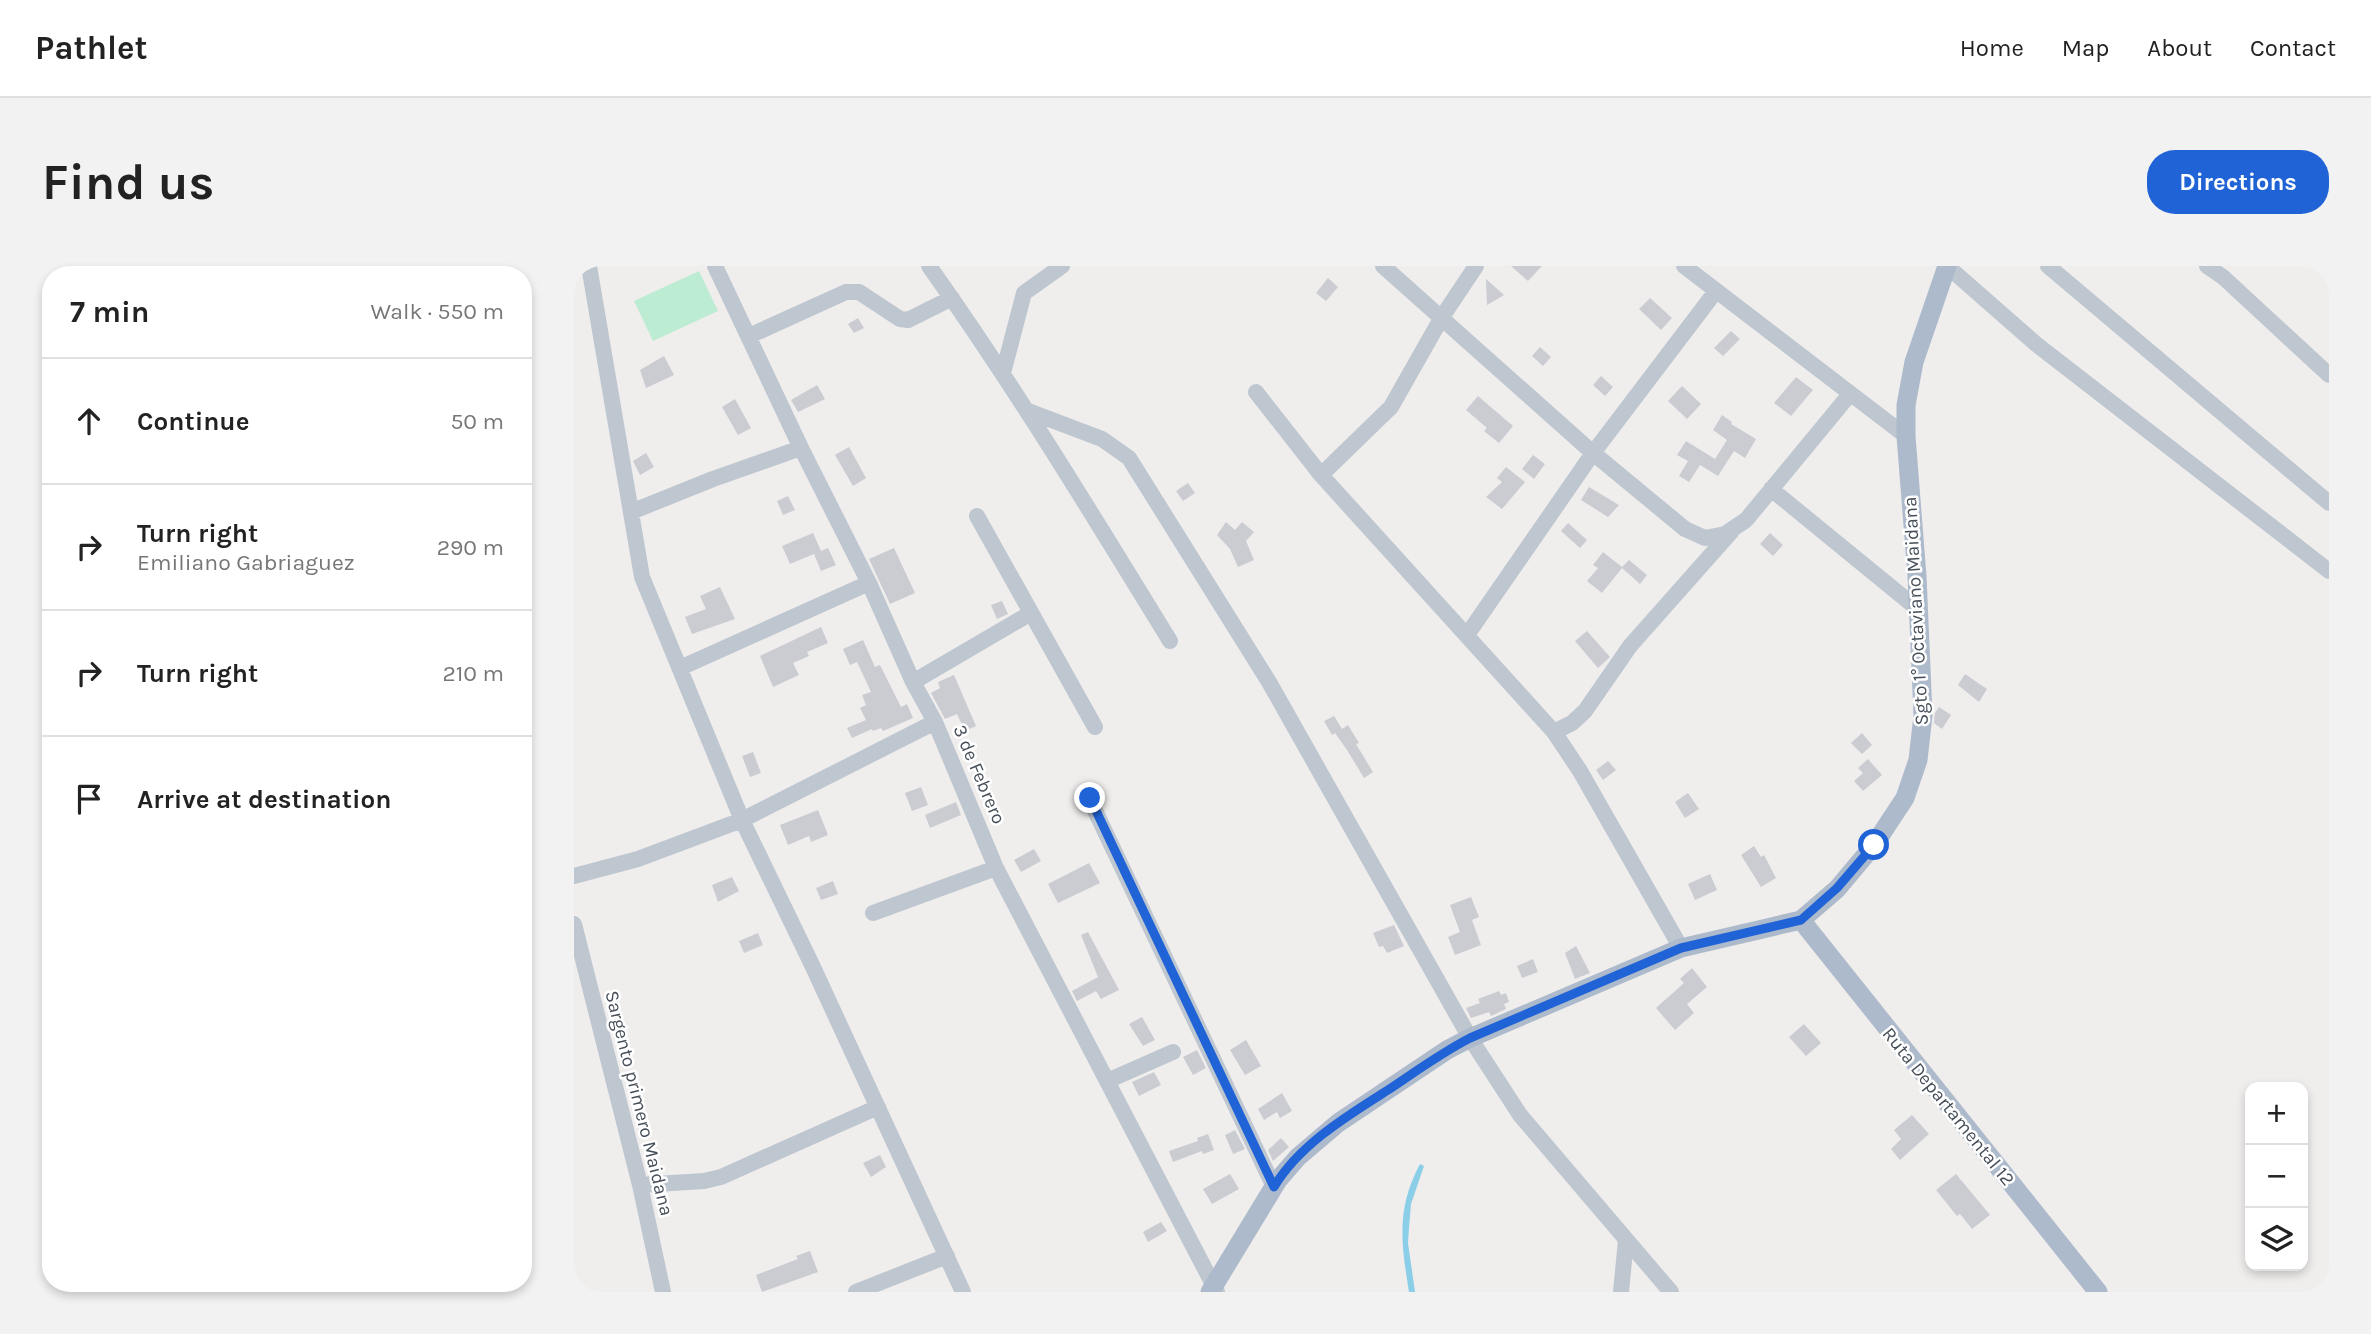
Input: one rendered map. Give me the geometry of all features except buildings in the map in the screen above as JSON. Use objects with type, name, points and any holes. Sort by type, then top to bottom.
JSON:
[{"type":"main road","name":"Sgto 1° Octaviano Maidana","points":[[1801,920],[1837,888],[1874,845],[1905,798],[1918,760],[1923,715],[1906,405],[1914,362],[1947,266]]},
{"type":"main road","points":[[1214,1290],[1274,1187],[1298,1157],[1338,1123],[1447,1050],[1681,948],[1801,920]]},
{"type":"main road","name":"Ruta Departamental 12","points":[[1801,920],[2098,1292]]},
{"type":"street","points":[[590,266],[642,577],[742,820],[963,1292]]},
{"type":"street","name":"3 de Febrero","points":[[715,266],[935,722],[996,868],[1214,1290]]},
{"type":"street","points":[[929,266],[1028,411],[1170,641]]},
{"type":"street","points":[[1383,266],[1593,453],[1685,529],[1705,538],[1725,534],[1746,520],[1850,394]]},
{"type":"street","points":[[1321,475],[1391,407],[1442,317],[1476,266]]},
{"type":"street","points":[[1684,266],[1906,436]]},
{"type":"street","points":[[1947,266],[2036,344],[2329,571]]},
{"type":"street","points":[[2048,266],[2329,503]]},
{"type":"street","points":[[2207,266],[2223,277],[2329,375]]},
{"type":"street","points":[[1003,373],[1024,293],[1053,269]]},
{"type":"street","points":[[1467,635],[1593,453],[1716,290]]},
{"type":"street","points":[[749,336],[846,292],[859,292],[900,319],[908,320],[952,298]]},
{"type":"street","points":[[1256,392],[1321,475],[1553,732],[1580,771],[1681,948]]},
{"type":"street","points":[[1028,411],[1102,439],[1129,458],[1269,682],[1470,1038],[1520,1115],[1671,1292]]},
{"type":"street","points":[[631,512],[713,479],[801,449]]},
{"type":"street","points":[[1771,489],[1919,610]]},
{"type":"street","points":[[977,516],[1095,727]]},
{"type":"street","points":[[1553,732],[1572,723],[1585,711],[1630,646],[1736,527]]},
{"type":"street","points":[[680,668],[869,583]]},
{"type":"street","points":[[913,681],[1031,613]]},
{"type":"street","points":[[574,876],[638,859],[742,820],[935,722]]},
{"type":"street","points":[[1090,798],[1274,1187]]},
{"type":"street","points":[[873,913],[996,868]]},
{"type":"street","name":"Sargento primero Maidana","points":[[574,924],[663,1292]]},
{"type":"street","points":[[1107,1081],[1173,1052]]},
{"type":"street","points":[[639,1185],[704,1181],[721,1177],[878,1107]]},
{"type":"street","points":[[1621,1292],[1626,1240]]},
{"type":"street","points":[[856,1292],[947,1256]]},
{"type":"green space","points":[[699,271],[718,311],[653,341],[634,301]]},
{"type":"water","points":[[1420,1164],[1424,1166],[1411,1204],[1408,1243],[1415,1292],[1409,1292],[1402,1226],[1407,1196]]},
{"type":"route","points":[[1090,798],[1274,1187],[1298,1157],[1338,1123],[1447,1050],[1681,948],[1801,920],[1837,888],[1874,845]]}]
